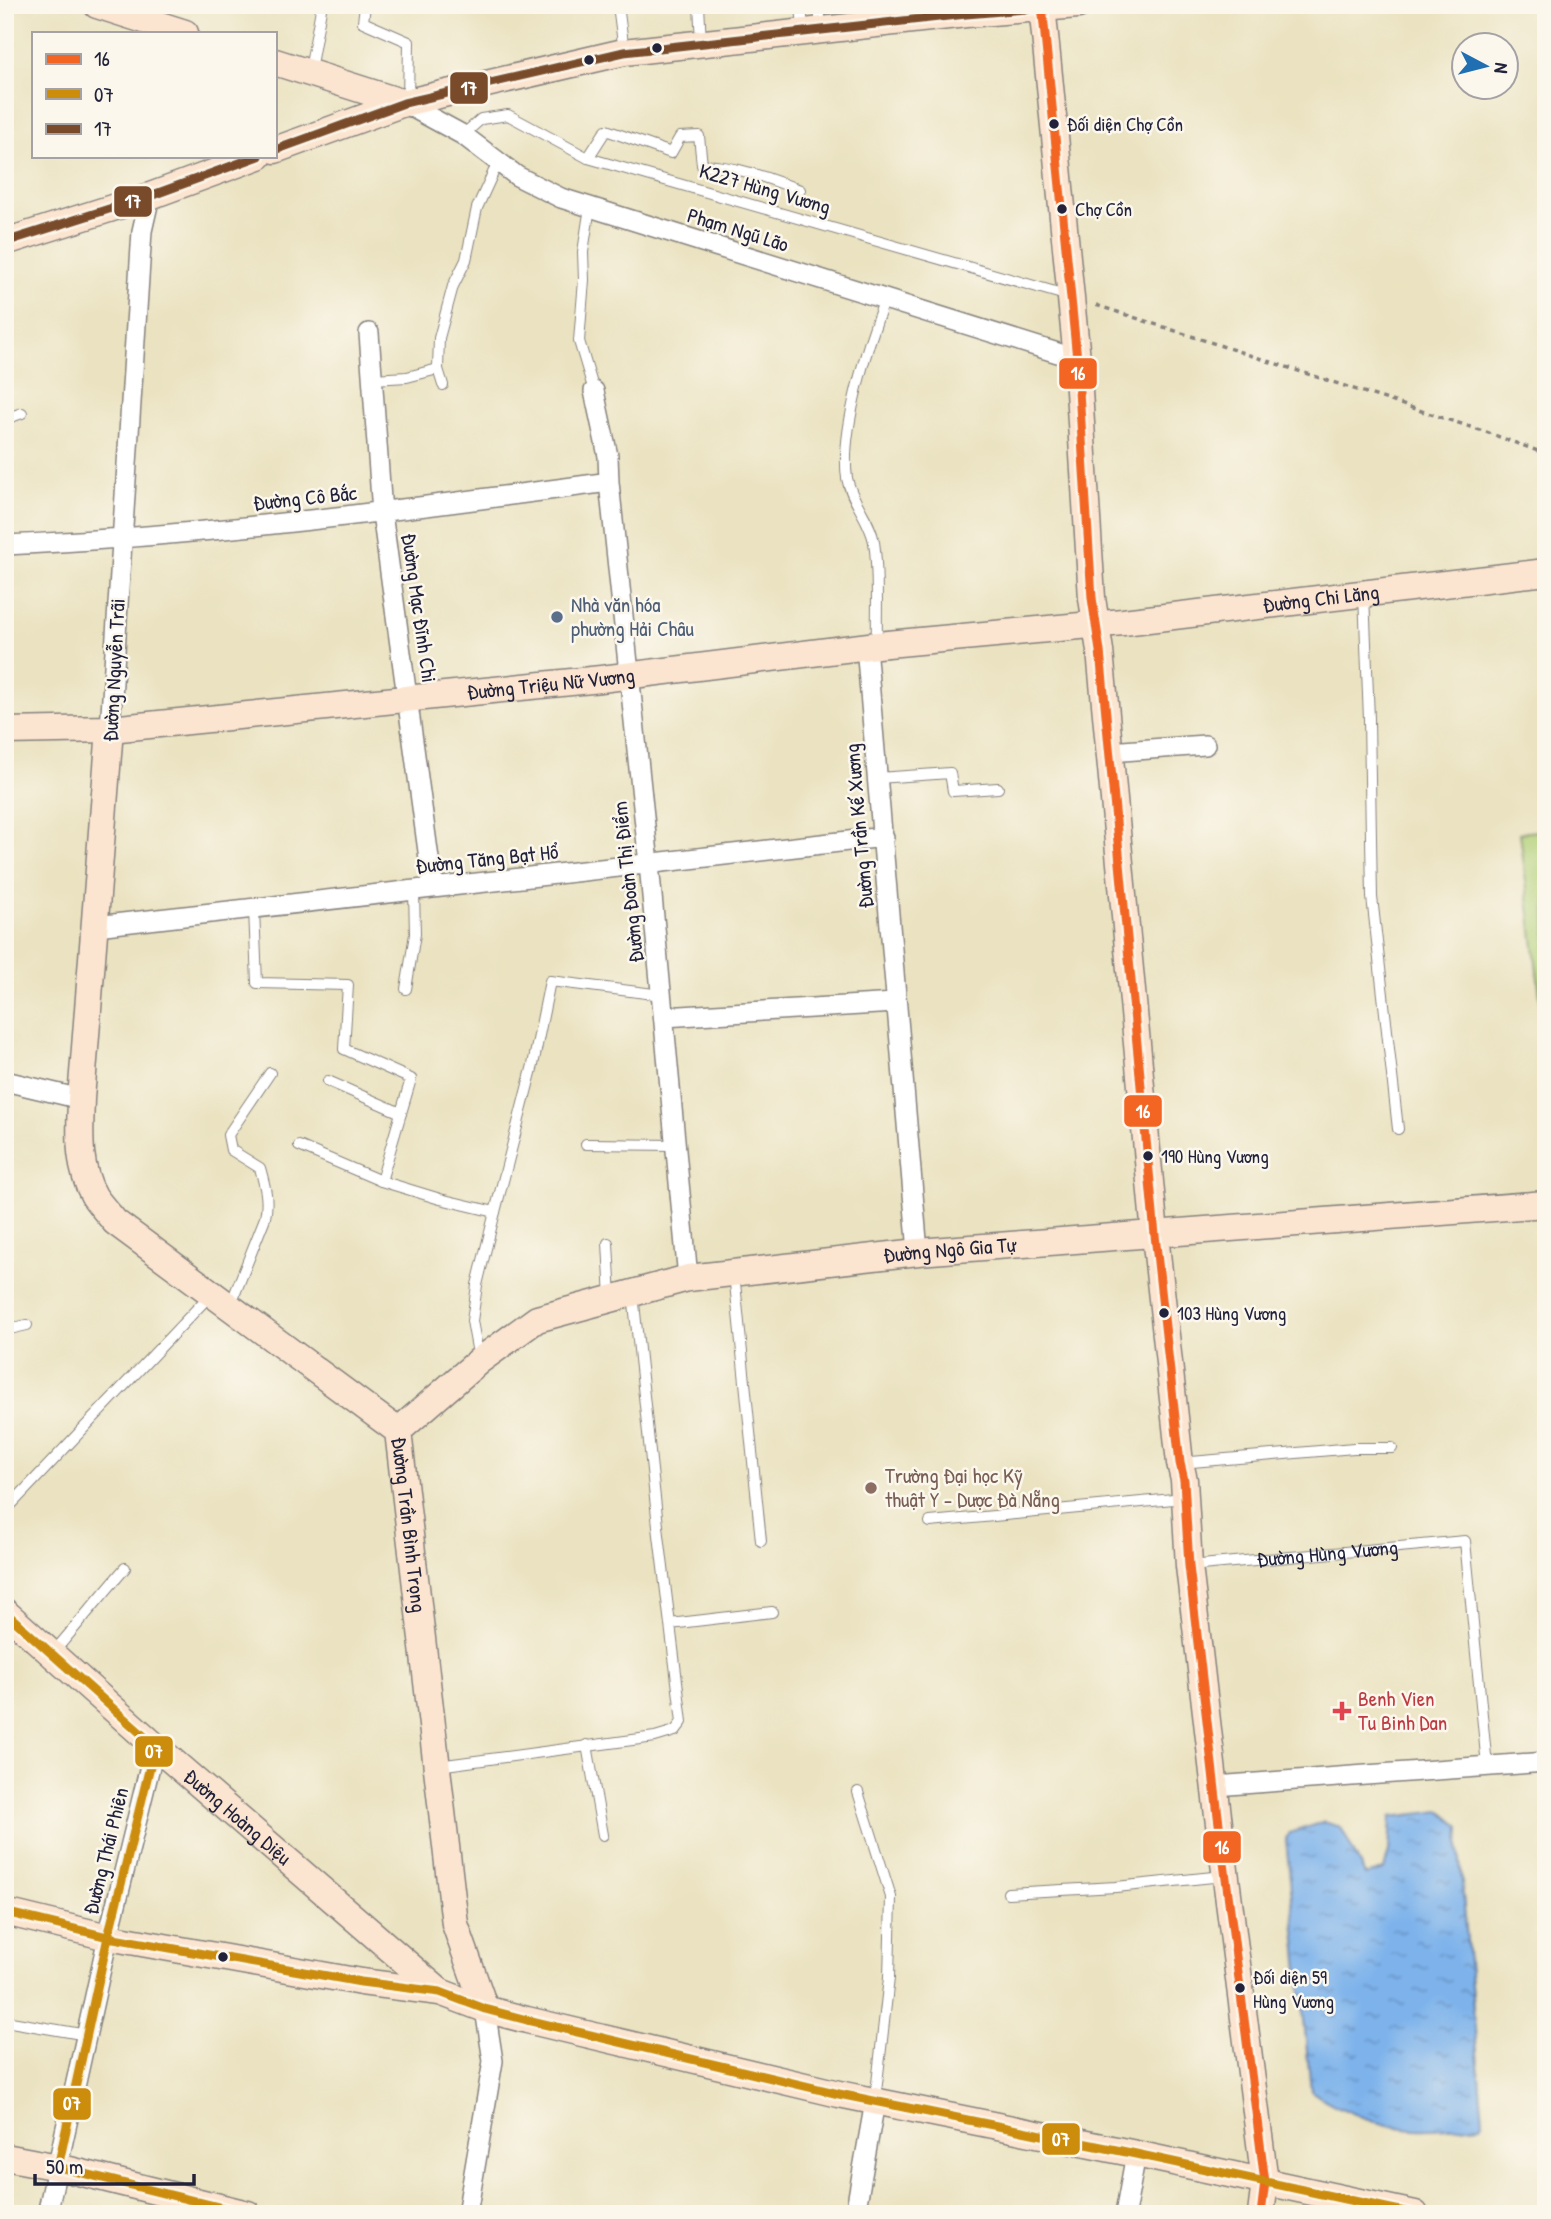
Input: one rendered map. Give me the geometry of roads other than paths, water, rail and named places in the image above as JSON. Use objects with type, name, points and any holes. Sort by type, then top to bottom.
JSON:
[{"type":"street","points":[[97,5],[182,32]]},
{"type":"street","points":[[276,150],[406,103],[624,52],[701,43],[814,22],[1078,5]]},
{"type":"street","points":[[1042,6],[1077,359],[1092,598],[1155,1235],[1185,1498],[1189,1566],[1265,2182],[1261,2214]]},
{"type":"street","points":[[276,62],[406,103]]},
{"type":"street","name":"Phạm Ngũ Lão","points":[[406,103],[463,135],[517,176],[561,198],[1077,359]]},
{"type":"street","points":[[5,242],[253,158]]},
{"type":"street","name":"Đường Nguyễn Trãi","points":[[79,1144],[110,729],[142,232],[150,195]]},
{"type":"street","name":"Đường Mạc Đĩnh Chi","points":[[369,333],[382,513],[408,698],[424,889]]},
{"type":"street","name":"Đường Đoàn Thị Điểm","points":[[594,391],[608,456],[688,1278]]},
{"type":"street","name":"Đường Cô Bắc","points":[[5,545],[121,540],[382,513],[609,482]]},
{"type":"street","name":"Đường Chi Lăng","points":[[1096,625],[1546,572]]},
{"type":"street","name":"Đường Triệu Nữ Vương","points":[[5,730],[110,729],[629,676],[872,645],[1096,625]]},
{"type":"street","name":"Đường Trần Kế Xương","points":[[872,645],[878,778],[895,1003],[918,1252]]},
{"type":"street","points":[[1109,752],[1205,745]]},
{"type":"street","name":"Đường Tăng Bạt Hổ","points":[[96,926],[884,838]]},
{"type":"street","points":[[664,1017],[895,1003]]},
{"type":"street","points":[[5,1081],[81,1099]]},
{"type":"street","name":"Đường Trần Bình Trọng","points":[[79,1144],[84,1173],[95,1197],[115,1222],[398,1431],[455,1924],[485,2009]]},
{"type":"street","name":"Đường Ngô Gia Tự","points":[[398,1431],[480,1361],[537,1319],[688,1278],[918,1252],[1546,1204]]},
{"type":"street","name":"Đường Hoàng Diệu","points":[[5,1612],[440,1992]]},
{"type":"street","name":"Đường Thái Phiên","points":[[47,2214],[108,1937],[155,1745]]},
{"type":"street","points":[[1215,1786],[1546,1762]]},
{"type":"street","points":[[5,1912],[108,1937],[361,1982],[440,1992],[485,2009],[875,2102],[1415,2214]]},
{"type":"street","points":[[361,1982],[373,1964],[382,1941]]},
{"type":"street","points":[[467,2214],[493,2061],[485,2009]]},
{"type":"street","points":[[855,2214],[875,2102]]},
{"type":"street","points":[[1125,2214],[1136,2154]]},
{"type":"street","points":[[5,2157],[58,2167],[248,2214]]},
{"type":"lane","points":[[365,5],[363,22],[409,42],[406,103]]},
{"type":"lane","points":[[618,5],[624,52]]},
{"type":"lane","points":[[699,5],[701,43]]},
{"type":"lane","points":[[801,5],[814,22]]},
{"type":"lane","points":[[309,74],[321,9]]},
{"type":"lane","name":"K227 Hùng Vương","points":[[463,135],[481,118],[508,115],[588,158],[1069,296]]},
{"type":"lane","points":[[588,158],[606,130],[671,153],[680,137],[699,136],[702,165],[752,172],[800,190]]},
{"type":"lane","points":[[443,385],[438,369],[439,338],[453,286],[466,260],[477,208],[498,162]]},
{"type":"lane","points":[[590,207],[583,252],[584,280],[579,341],[594,391]]},
{"type":"lane","points":[[872,645],[874,540],[854,502],[847,479],[846,461],[862,370],[885,299]]},
{"type":"lane","points":[[373,379],[407,377],[438,369]]},
{"type":"lane","points":[[5,419],[22,413]]},
{"type":"lane","points":[[1364,593],[1371,897],[1398,1129]]},
{"type":"lane","points":[[878,778],[950,773],[953,791],[998,788]]},
{"type":"lane","points":[[406,989],[424,889]]},
{"type":"lane","points":[[254,909],[257,984],[348,985],[344,1049],[411,1079],[381,1181]]},
{"type":"lane","points":[[480,1361],[472,1321],[477,1286],[533,1065],[550,981],[662,995]]},
{"type":"lane","points":[[5,1511],[221,1299],[265,1218],[268,1206],[260,1168],[231,1150],[228,1135],[271,1073]]},
{"type":"lane","points":[[328,1082],[401,1113]]},
{"type":"lane","points":[[586,1144],[676,1145]]},
{"type":"lane","points":[[299,1146],[381,1181],[495,1212]]},
{"type":"lane","points":[[438,1766],[662,1735],[675,1731],[682,1722],[622,1296],[608,1243]]},
{"type":"lane","points":[[734,1273],[761,1541]]},
{"type":"lane","points":[[5,1330],[27,1325]]},
{"type":"lane","points":[[1180,1463],[1354,1448],[1392,1448]]},
{"type":"lane","points":[[930,1522],[1185,1498]]},
{"type":"lane","name":"Đường Hùng Vương","points":[[1189,1566],[1465,1541],[1486,1766]]},
{"type":"lane","points":[[52,1655],[125,1568]]},
{"type":"lane","points":[[670,1624],[772,1612]]},
{"type":"lane","points":[[587,1745],[603,1835]]},
{"type":"lane","points":[[858,1792],[891,1897],[889,1978],[875,2102]]},
{"type":"lane","points":[[1008,1893],[1116,1887],[1226,1876]]},
{"type":"lane","points":[[5,2021],[87,2035]]},
{"type":"water","points":[[1441,1811],[1460,1827],[1459,1849],[1483,2120],[1480,2125],[1402,2128],[1361,2116],[1311,2091],[1286,1839],[1289,1833],[1324,1822],[1341,1827],[1365,1875],[1384,1870],[1389,1851],[1391,1817]]},
{"type":"place","name":"Đối diện Chợ Cồn","points":[[1054,124]]},
{"type":"place","name":"Chợ Cồn","points":[[1062,209]]},
{"type":"place","name":"Nhà văn hóa phường Hải Châu","points":[[557,617]]},
{"type":"place","name":"190 Hùng Vương","points":[[1148,1156]]},
{"type":"place","name":"103 Hùng Vương","points":[[1164,1313]]},
{"type":"place","name":"Trường Đại học Kỹ thuật Y - Dược Đà Nẵng","points":[[871,1488]]},
{"type":"place","name":"Benh Vien Tu Binh Dan","points":[[1342,1711]]},
{"type":"place","name":"Đối diện 59 Hùng Vương","points":[[1240,1988]]}]
